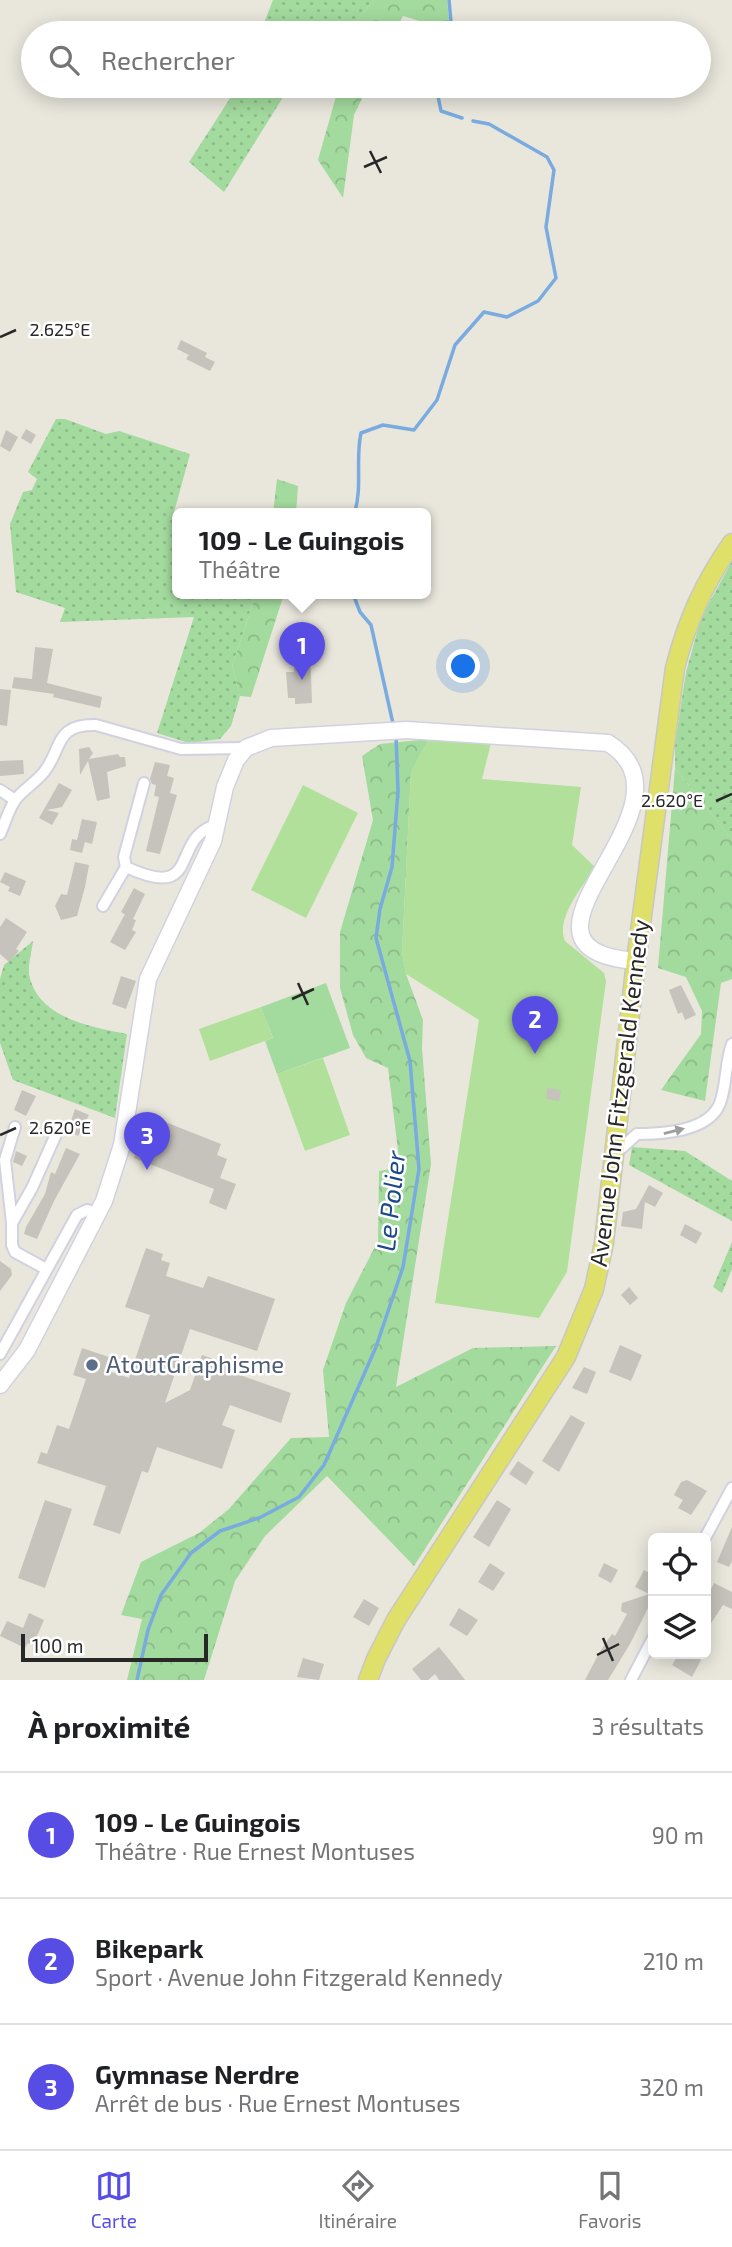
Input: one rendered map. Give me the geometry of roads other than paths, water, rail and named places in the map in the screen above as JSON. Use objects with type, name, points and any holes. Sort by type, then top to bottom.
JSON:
[{"type":"main road","name":"Avenue John Fitzgerald Kennedy","points":[[368,1680],[396,1620],[554,1378],[579,1330],[594,1289],[604,1244],[636,961],[675,668],[687,623],[710,575],[732,543]]},
{"type":"street","points":[[0,834],[15,800],[48,767],[57,742],[70,730],[82,725],[96,725],[181,749],[246,748],[271,738],[407,730],[608,743],[625,753],[633,765],[635,781],[630,812],[617,845],[578,922],[583,944],[593,953],[607,958],[636,961]]},
{"type":"street","points":[[3,1377],[33,1340],[98,1213],[122,1145],[148,979],[183,909],[212,841],[225,787],[236,760],[246,748]]},
{"type":"street","points":[[103,906],[126,867],[124,857],[145,783]]},
{"type":"street","points":[[0,790],[15,800]]},
{"type":"street","points":[[126,867],[158,880],[170,877],[178,872],[203,828],[216,825]]},
{"type":"street","points":[[614,1155],[637,1134],[661,1134],[711,1116],[719,1106],[732,1044]]},
{"type":"street","points":[[12,1223],[5,1160],[15,1127]]},
{"type":"street","points":[[46,1269],[24,1259],[6,1245],[12,1223],[32,1188],[58,1130]]},
{"type":"street","points":[[0,1354],[77,1215],[87,1210],[98,1213]]},
{"type":"street","points":[[708,1533],[732,1488]]},
{"type":"street","points":[[631,1680],[648,1648]]},
{"type":"waterway","name":"Le Polier","points":[[449,0],[451,21]]},
{"type":"waterway","name":"Le Polier","points":[[438,98],[441,111],[462,118]]},
{"type":"waterway","name":"Le Polier","points":[[356,508],[361,433],[383,425],[414,430],[437,400],[455,345],[484,312],[507,317],[538,301],[556,278],[546,227],[554,170],[547,157],[489,124],[473,121]]},
{"type":"waterway","name":"Le Polier","points":[[355,599],[360,612],[371,625],[394,728]]},
{"type":"waterway","name":"Le Polier","points":[[137,1680],[148,1630],[161,1595],[191,1553],[220,1531],[259,1518],[299,1497],[324,1465],[376,1347],[403,1267],[419,1169],[410,1061],[376,938],[380,909],[392,867],[398,791],[396,735]]},
{"type":"place","name":"109 - Le Guingois","points":[[302,680]]},
{"type":"place","name":"Bikepark","points":[[535,1054]]},
{"type":"place","name":"Gymnase Nerdre","points":[[147,1170]]},
{"type":"place","name":"AtoutGraphisme","points":[[92,1365]]}]
